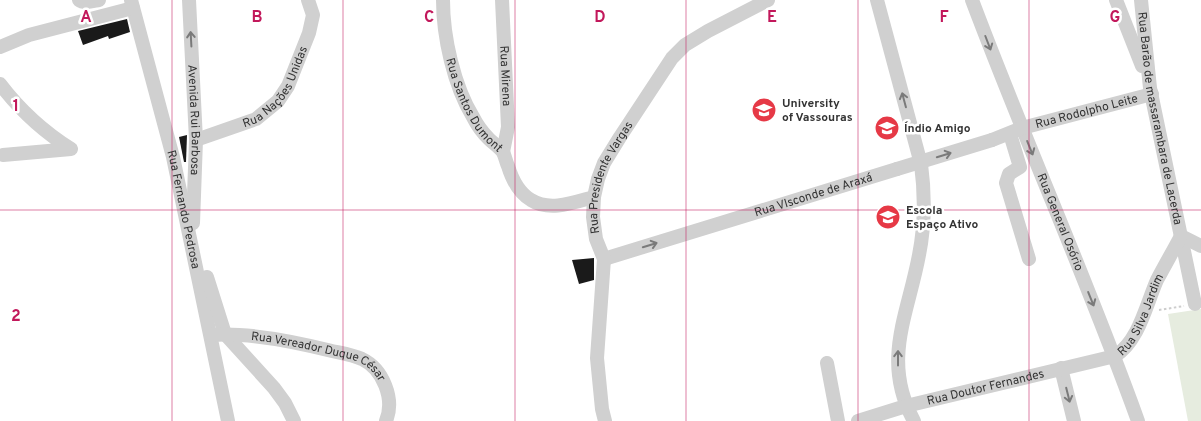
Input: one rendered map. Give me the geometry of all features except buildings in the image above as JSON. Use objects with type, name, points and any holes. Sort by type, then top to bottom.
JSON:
[{"type":"street","points":[[79,0],[81,2],[89,2],[99,0]]},
{"type":"street","name":"Avenida Rui Barbosa","points":[[189,0],[196,140],[192,241]]},
{"type":"street","name":"Rua Nações Unidas","points":[[196,140],[256,119],[278,101],[288,86],[310,33],[313,16],[308,0]]},
{"type":"street","name":"Rua Santos Dumont","points":[[443,0],[443,17],[460,92],[473,118],[488,138],[503,152],[515,183],[532,200],[545,205],[559,206],[594,197]]},
{"type":"street","name":"Rua Mirena","points":[[502,0],[508,127],[503,152]]},
{"type":"street","name":"Rua Presidente Vargas","points":[[605,421],[597,358],[604,259],[596,240],[593,217],[594,197],[604,163],[639,106],[672,58],[685,45],[768,0]]},
{"type":"street","points":[[877,0],[921,164],[924,212],[922,233],[919,256],[898,348],[900,386],[906,406],[914,421]]},
{"type":"street","name":"Rua General Osório","points":[[972,0],[1004,87],[1016,131],[1115,356]]},
{"type":"street","points":[[1116,0],[1151,91]]},
{"type":"street","name":"Rua Barão de massarambara de Lacerda","points":[[1141,0],[1151,91],[1195,304]]},
{"type":"street","points":[[11,42],[132,4]]},
{"type":"street","name":"Rua Fernando Pedrosa","points":[[132,4],[173,157],[228,421]]},
{"type":"street","points":[[0,84],[50,136],[71,149],[1,154]]},
{"type":"street","name":"Rua Rodolpho Leite","points":[[1016,131],[1151,91]]},
{"type":"street","points":[[1016,131],[1020,167],[1009,174],[1006,183],[1029,259]]},
{"type":"street","name":"Rua VIsconde de Araxá","points":[[604,259],[1016,131]]},
{"type":"street","points":[[1182,236],[1201,246]]},
{"type":"street","name":"Rua Silva Jardim","points":[[1138,421],[1115,356],[1128,346],[1158,280],[1182,236]]},
{"type":"street","points":[[192,241],[200,257],[225,334],[274,388],[285,403],[294,421]]},
{"type":"street","name":"Rua Vereador Duque César","points":[[211,335],[225,334],[294,343],[362,359],[372,366],[386,388],[389,402],[386,421]]},
{"type":"street","name":"Rua Doutor Fernandes","points":[[858,421],[906,406],[1115,356]]},
{"type":"street","points":[[827,363],[838,421]]},
{"type":"street","points":[[1062,368],[1074,421]]},
{"type":"street","points":[[906,406],[906,421]]},
{"type":"path","points":[[1144,312],[1195,304]]},
{"type":"shaded area","points":[[1201,309],[1201,421],[1188,421],[1168,314]]},
{"type":"place","name":"University of Vassouras","points":[[764,110]]},
{"type":"place","name":"Índio Amigo","points":[[887,128]]},
{"type":"place","name":"Escola Espaço Ativo","points":[[888,217]]}]
